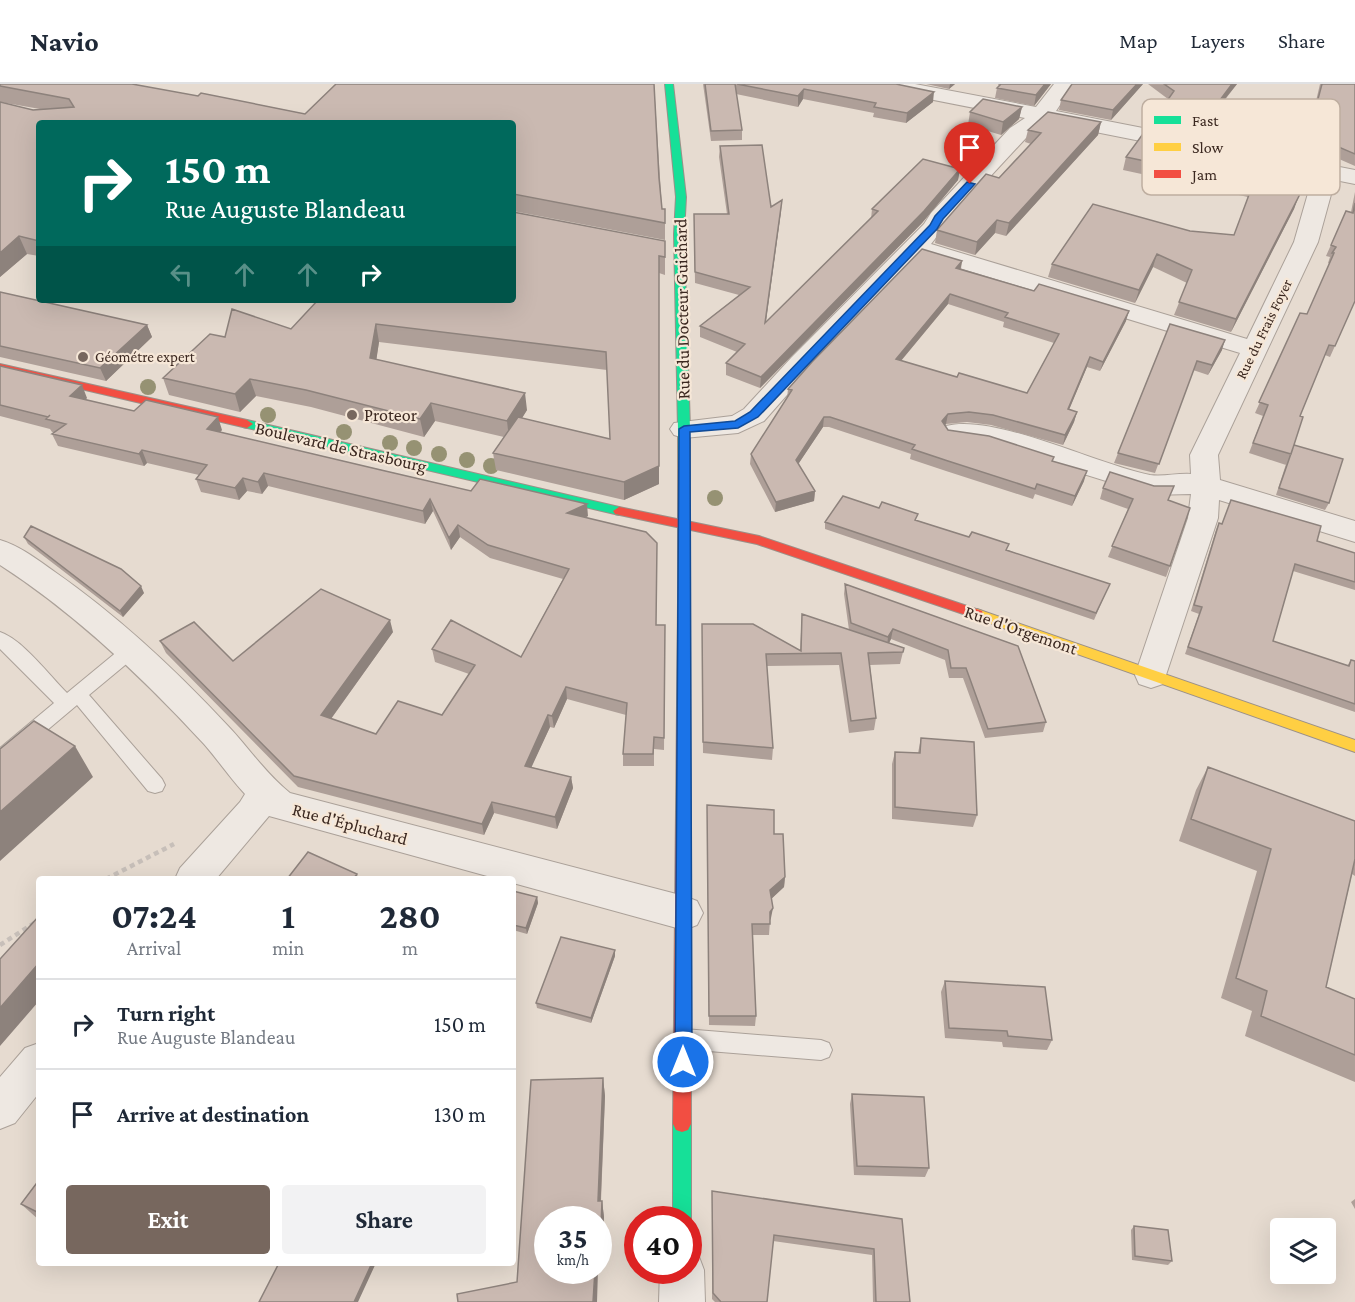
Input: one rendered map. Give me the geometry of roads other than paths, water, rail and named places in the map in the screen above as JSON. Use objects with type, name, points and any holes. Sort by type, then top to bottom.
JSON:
[{"type":"street","name":"Rue du Docteur Guichard","points":[[669,84],[679,174],[681,216],[669,250],[684,429],[682,1206]]},
{"type":"street","points":[[883,84],[1142,134]]},
{"type":"street","points":[[684,429],[738,424],[749,418],[934,227],[939,218],[1018,133],[1027,128],[1041,114],[1064,84]]},
{"type":"street","points":[[1340,174],[1355,177]]},
{"type":"street","name":"Rue du Frais Foyer","points":[[1151,675],[1203,518],[1206,486],[1204,455],[1306,242],[1319,195]]},
{"type":"street","points":[[915,247],[1253,349]]},
{"type":"street","name":"Boulevard de Strasbourg","points":[[0,367],[683,526]]},
{"type":"street","points":[[956,432],[989,435],[1151,485],[1181,483],[1206,486],[1355,532]]},
{"type":"street","name":"Rue d'Orgemont","points":[[683,526],[759,540],[822,560],[1355,746]]},
{"type":"street","name":"Rue d'Épluchard","points":[[0,551],[26,566],[153,671],[233,753],[263,793],[279,805],[684,913]]},
{"type":"street","points":[[195,876],[253,812],[263,793]]},
{"type":"street","points":[[0,1109],[36,1066]]},
{"type":"street","points":[[682,1284],[682,1302]]},
{"type":"lane","points":[[0,639],[72,699],[155,785]]},
{"type":"lane","points":[[0,759],[130,651]]},
{"type":"lane","points":[[684,1040],[821,1050]]},
{"type":"place","name":"Géométre expert","points":[[83,357]]},
{"type":"place","name":"Proteor","points":[[352,415]]}]
